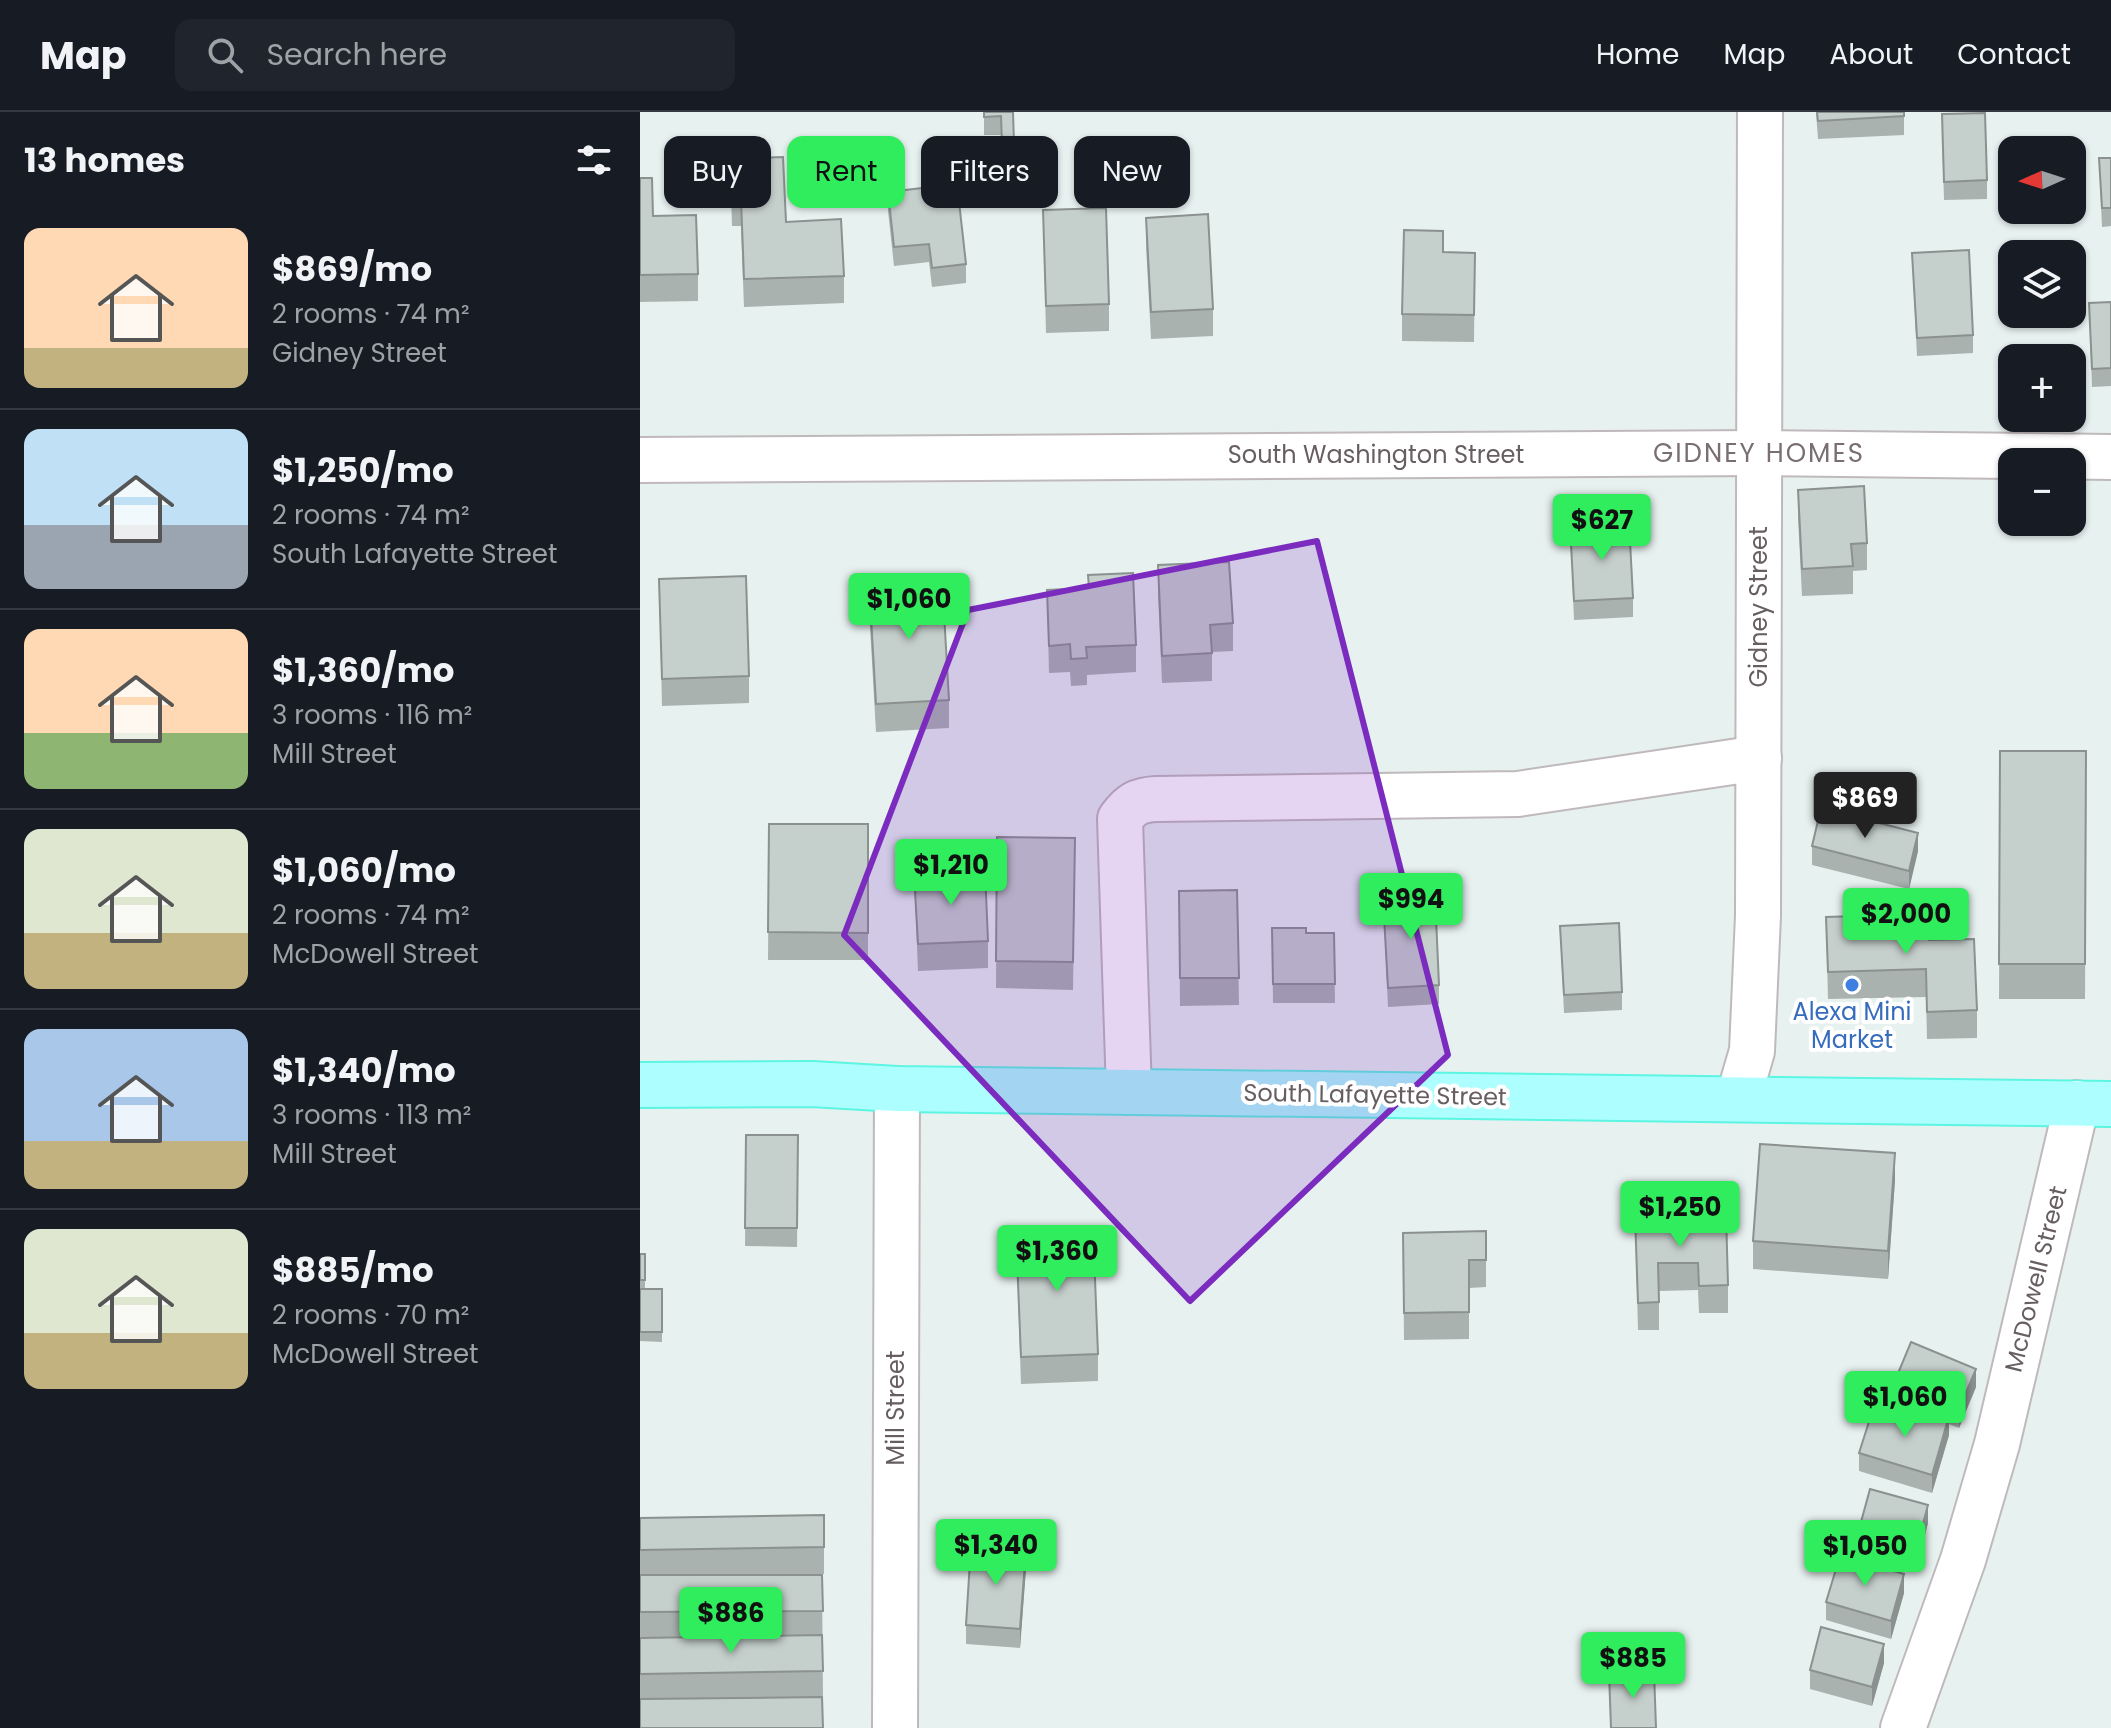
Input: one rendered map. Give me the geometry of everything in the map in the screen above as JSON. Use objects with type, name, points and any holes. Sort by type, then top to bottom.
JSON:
[{"type":"main road","name":"South Lafayette Street","points":[[640,1085],[812,1084],[897,1089],[2094,1103]]},
{"type":"street","name":"Gidney Street","points":[[1738,1099],[1752,1051],[1758,916],[1760,112]]},
{"type":"street","name":"South Washington Street","points":[[640,460],[1759,453],[2111,457]]},
{"type":"street","points":[[1129,1092],[1120,819],[1130,805],[1147,799],[1518,794],[1759,758]]},
{"type":"street","name":"Mill Street","points":[[895,1728],[897,1089]]},
{"type":"street","name":"McDowell Street","points":[[1903,1728],[1943,1618],[1997,1444],[2094,1103]]},
{"type":"highlighted area","points":[[1317,541],[1448,1055],[1190,1301],[844,935],[968,610]]},
{"type":"building","points":[[984,112],[1013,112],[1014,136],[1002,136],[1001,116],[984,117]]},
{"type":"building","points":[[1817,112],[1904,112],[1904,116],[1818,121]]},
{"type":"building","points":[[1985,113],[1987,180],[1944,182],[1942,114]]},
{"type":"building","points":[[771,157],[783,157],[786,222],[841,219],[844,276],[744,279],[741,208],[771,208]]},
{"type":"building","points":[[2099,158],[2111,158],[2111,208],[2102,208]]},
{"type":"building","points":[[640,178],[652,178],[653,216],[696,215],[698,274],[640,275]]},
{"type":"building","points":[[921,188],[921,208],[960,208],[966,264],[932,268],[929,244],[894,247],[890,208],[905,208],[905,190]]},
{"type":"building","points":[[1106,208],[1109,304],[1046,306],[1043,210]]},
{"type":"building","points":[[1208,214],[1213,309],[1151,312],[1146,218]]},
{"type":"building","points":[[1404,230],[1443,231],[1443,252],[1475,253],[1474,315],[1402,314]]},
{"type":"building","points":[[1969,250],[1973,335],[1917,338],[1912,253]]},
{"type":"building","points":[[2111,302],[2111,368],[2092,369],[2089,303]]},
{"type":"building","points":[[1864,486],[1867,543],[1851,544],[1853,566],[1802,569],[1798,490]]},
{"type":"building","points":[[1629,522],[1633,598],[1574,601],[1570,525]]},
{"type":"building","points":[[1229,562],[1233,623],[1210,625],[1212,653],[1162,656],[1158,565]]},
{"type":"building","points":[[1133,573],[1136,645],[1086,647],[1087,658],[1071,659],[1070,644],[1049,646],[1047,590],[1089,588],[1088,575]]},
{"type":"building","points":[[746,576],[749,676],[662,679],[659,579]]},
{"type":"building","points":[[942,578],[949,700],[876,704],[869,582]]},
{"type":"building","points":[[2000,751],[2086,751],[2085,964],[1999,964]]},
{"type":"building","points":[[1821,808],[1918,833],[1909,871],[1812,846]]},
{"type":"building","points":[[769,824],[868,824],[868,933],[768,932]]},
{"type":"building","points":[[997,837],[1075,838],[1073,962],[996,961]]},
{"type":"building","points":[[985,870],[988,941],[918,944],[914,873]]},
{"type":"building","points":[[1237,890],[1239,978],[1180,978],[1179,891]]},
{"type":"building","points":[[1435,895],[1439,985],[1388,988],[1383,898]]},
{"type":"building","points":[[1928,914],[1929,940],[1974,939],[1977,1010],[1927,1012],[1926,969],[1828,972],[1826,917]]},
{"type":"building","points":[[1619,923],[1622,992],[1564,995],[1560,926]]},
{"type":"building","points":[[1272,928],[1306,928],[1306,933],[1334,933],[1335,984],[1273,984]]},
{"type":"building","points":[[746,1135],[798,1135],[797,1228],[745,1228]]},
{"type":"building","points":[[1760,1144],[1895,1153],[1888,1251],[1753,1241]]},
{"type":"building","points":[[1726,1213],[1728,1285],[1699,1286],[1698,1263],[1658,1263],[1659,1302],[1638,1303],[1635,1215]]},
{"type":"building","points":[[1093,1229],[1098,1354],[1021,1357],[1016,1233]]},
{"type":"building","points":[[1486,1231],[1486,1260],[1469,1260],[1469,1312],[1404,1313],[1403,1233]]},
{"type":"building","points":[[640,1254],[645,1254],[645,1280],[640,1280]]},
{"type":"building","points":[[640,1289],[662,1289],[662,1332],[640,1332]]},
{"type":"building","points":[[1911,1342],[1976,1369],[1959,1409],[1894,1383]]},
{"type":"building","points":[[1874,1406],[1918,1420],[1921,1408],[1949,1416],[1932,1475],[1859,1453]]},
{"type":"building","points":[[1870,1489],[1928,1505],[1916,1549],[1858,1533]]},
{"type":"building","points":[[824,1515],[824,1547],[640,1550],[640,1518]]},
{"type":"building","points":[[971,1545],[1026,1549],[1020,1629],[966,1625]]},
{"type":"building","points":[[1840,1556],[1904,1574],[1891,1621],[1826,1602]]},
{"type":"building","points":[[640,1575],[822,1575],[823,1611],[640,1612]]},
{"type":"building","points":[[1821,1627],[1884,1644],[1872,1687],[1810,1670]]},
{"type":"building","points":[[822,1635],[823,1671],[640,1674],[640,1638]]},
{"type":"building","points":[[1654,1671],[1656,1728],[1611,1728],[1609,1673]]},
{"type":"building","points":[[822,1697],[823,1728],[640,1728],[640,1699]]},
{"type":"place","name":"Alexa Mini Market","points":[[1852,985]]},
{"type":"district","name":"GIDNEY HOMES","points":[[1759,453]]}]
